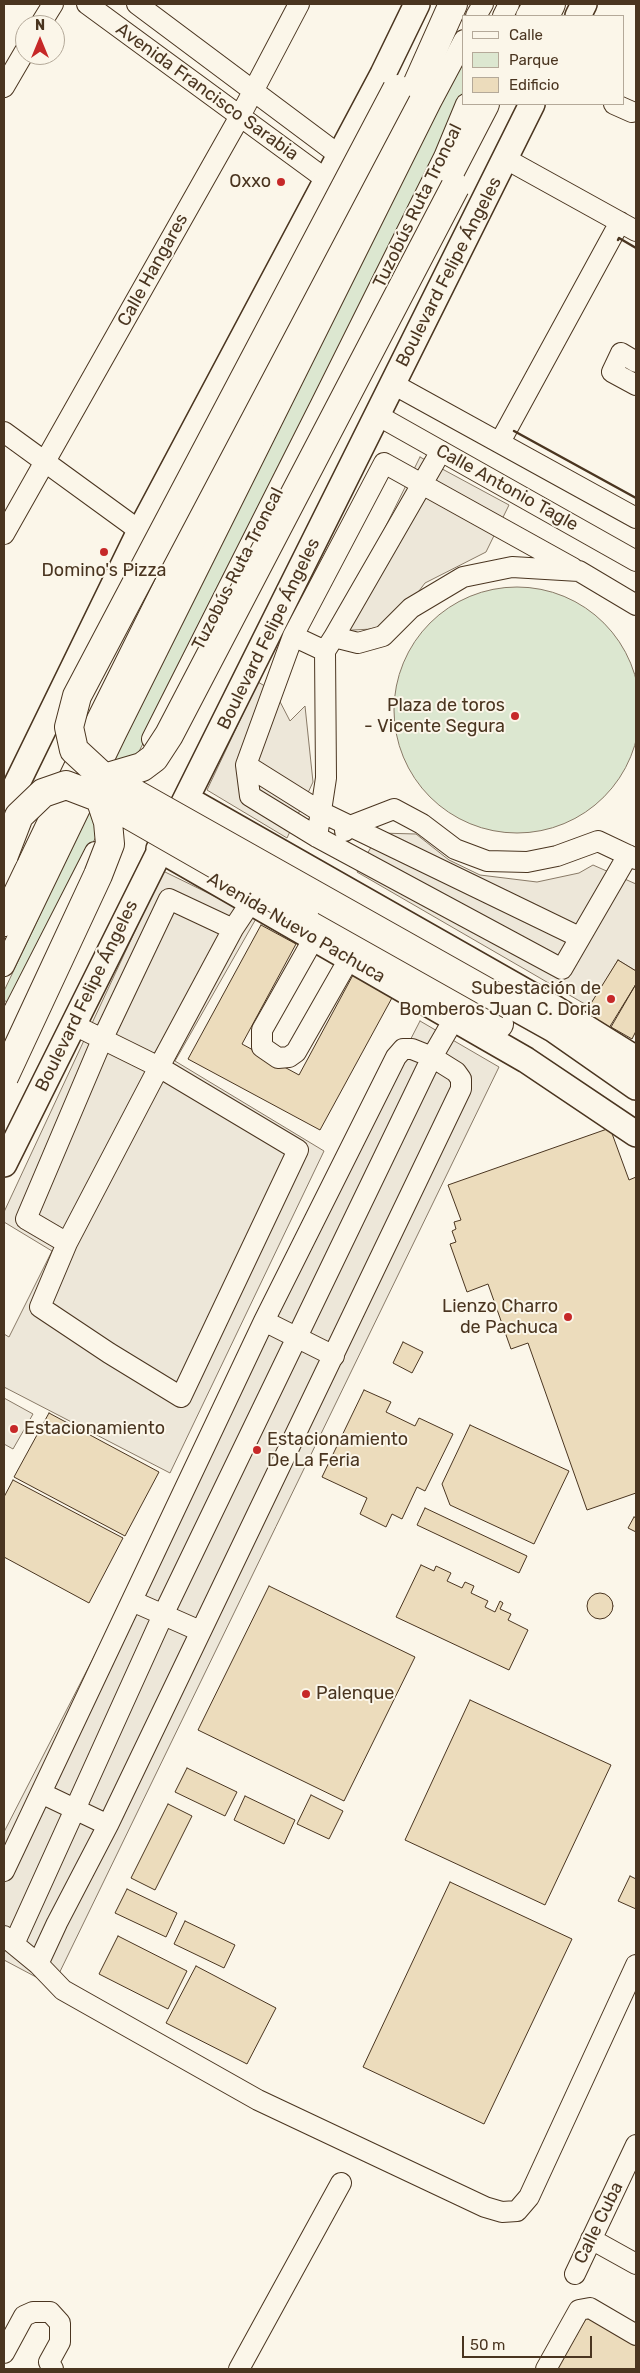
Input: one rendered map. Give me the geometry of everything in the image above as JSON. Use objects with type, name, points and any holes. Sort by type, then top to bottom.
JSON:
[{"type":"highway","points":[[4,922],[98,726],[412,96],[456,33],[453,4]]},
{"type":"highway","points":[[4,1077],[98,875],[110,844],[104,787],[100,774],[74,750],[69,727],[77,696],[398,89],[456,33]]},
{"type":"highway","points":[[4,1046],[131,782],[484,105]]},
{"type":"highway","points":[[104,787],[142,767],[154,758],[168,735],[498,105]]},
{"type":"highway","points":[[4,855],[19,816],[43,793],[66,785],[104,787],[504,1015]]},
{"type":"main road","points":[[4,810],[140,531],[383,74],[417,4]]},
{"type":"main road","name":"Boulevard Felipe Ángeles","points":[[4,1164],[159,849],[187,799],[532,105]]},
{"type":"main road","points":[[187,799],[556,1008],[636,1059]]},
{"type":"main road","points":[[194,870],[200,840],[221,819]]},
{"type":"main road","name":"Avenida Nuevo Pachuca","points":[[159,849],[526,1060],[636,1134]]},
{"type":"main road","points":[[504,1015],[553,1029],[610,1072],[636,1088]]},
{"type":"main road","points":[[504,1015],[636,1114]]},
{"type":"street","points":[[46,15],[53,4]]},
{"type":"street","name":"Avenida Francisco Sarabia","points":[[87,4],[239,118],[327,180]]},
{"type":"street","name":"Avenida Francisco Sarabia","points":[[137,4],[252,92],[339,155]]},
{"type":"street","name":"Calle Hangares","points":[[4,534],[239,118],[300,4]]},
{"type":"street","points":[[477,15],[483,4]]},
{"type":"street","points":[[527,15],[534,4]]},
{"type":"street","name":"Tuzobús Ruta Troncal","points":[[4,966],[116,734],[441,83],[456,33]]},
{"type":"street","points":[[4,87],[17,65]]},
{"type":"street","name":"Tuzobús Ruta Troncal","points":[[4,1030],[321,404],[444,156],[466,105]]},
{"type":"street","points":[[444,156],[473,105]]},
{"type":"street","points":[[616,105],[632,112]]},
{"type":"street","points":[[500,442],[628,226],[506,159]]},
{"type":"street","points":[[636,362],[621,353],[612,372],[636,385]]},
{"type":"street","name":"Calle Antonio Tagle","points":[[393,384],[636,518]]},
{"type":"street","name":"Calle Antonio Tagle","points":[[377,415],[636,561]]},
{"type":"street","points":[[4,432],[140,531]]},
{"type":"street","points":[[324,840],[321,812],[326,778],[330,644],[441,451]]},
{"type":"street","points":[[324,840],[350,826],[394,809],[422,824],[455,849],[487,860],[527,862],[557,856],[598,841],[632,857],[579,937],[562,969],[324,840],[250,796],[246,765],[293,636],[384,463],[579,571],[636,605]]},
{"type":"street","points":[[293,636],[330,644],[358,642],[383,636],[411,608],[463,577],[512,567],[579,571]]},
{"type":"street","points":[[246,765],[321,812],[579,937]]},
{"type":"street","points":[[67,1243],[26,1219],[102,1040],[169,899],[233,929]]},
{"type":"street","points":[[72,1024],[159,1067],[298,1150],[181,1397],[109,1354],[40,1308],[67,1243],[159,1067],[233,929],[250,902]]},
{"type":"street","points":[[314,938],[262,1030],[262,1047],[278,1058],[289,1057],[296,1052],[349,958]]},
{"type":"street","points":[[454,1019],[432,1056],[163,1615],[75,1811],[9,1940],[38,1964],[63,1990],[258,2100],[485,2208],[502,2212],[517,2211],[529,2197],[636,1965]]},
{"type":"street","points":[[4,1871],[264,1320],[396,1057],[403,1049],[412,1049],[432,1056],[456,1072],[461,1079],[461,1089],[108,1825],[56,1923],[38,1964]]},
{"type":"street","points":[[264,1320],[334,1356]]},
{"type":"street","points":[[132,1601],[200,1631]]},
{"type":"street","points":[[41,1793],[75,1811],[108,1825]]},
{"type":"street","name":"Calle Cuba","points":[[574,2274],[636,2145]]},
{"type":"street","points":[[239,2369],[342,2183]]},
{"type":"street","points":[[592,2239],[636,2264]]},
{"type":"street","points":[[546,2369],[579,2310],[590,2308],[636,2334]]},
{"type":"street","points":[[4,2353],[24,2316],[33,2312],[50,2312],[60,2323],[60,2342],[49,2362],[53,2369]]},
{"type":"green space","points":[[462,58],[462,103],[441,153],[11,1005],[4,1000],[4,991],[40,915],[79,822]]},
{"type":"green space","name":"Plaza de toros - Vicente Segura","points":[[517,587],[541,590],[564,597],[585,608],[604,623],[619,642],[630,663],[637,686],[640,710],[637,734],[630,757],[619,778],[604,797],[585,812],[564,823],[541,830],[517,833],[493,830],[470,823],[449,812],[430,797],[415,778],[404,757],[397,734],[394,710],[397,686],[404,663],[415,642],[430,623],[449,608],[470,597],[493,590]]},
{"type":"shaded area","points":[[420,457],[509,505],[486,552],[425,583],[391,628],[334,631]]},
{"type":"shaded area","points":[[258,682],[275,692],[290,721],[305,706],[313,782],[287,838],[207,790]]},
{"type":"shaded area","points":[[379,833],[416,834],[449,860],[480,875],[537,882],[579,873],[593,865],[636,884],[636,971],[618,960],[590,1007],[357,872]]},
{"type":"shaded area","points":[[163,871],[257,917],[175,1061],[324,1151],[170,1473],[4,1387],[4,1334],[9,1337],[52,1251],[4,1222],[4,1212]]},
{"type":"shaded area","name":"Estacionamiento De La Feria","points":[[420,1021],[499,1067],[53,1986],[4,1960],[4,1832]]},
{"type":"shaded area","name":"Estacionamiento","points":[[4,1398],[33,1414],[13,1449],[4,1444]]},
{"type":"building","points":[[261,925],[296,944],[242,1044],[299,1075],[353,975],[393,996],[320,1130],[188,1059]]},
{"type":"building","name":"Subestación de Bomberos Juan C. Doria","points":[[618,960],[636,971],[636,984],[609,1028],[585,1013]]},
{"type":"building","points":[[636,984],[636,1031],[632,1039],[611,1027]]},
{"type":"building","name":"Lienzo Charro de Pachuca","points":[[610,1128],[629,1180],[636,1177],[636,1493],[587,1510],[528,1343],[511,1349],[488,1284],[467,1292],[450,1244],[456,1242],[452,1231],[456,1229],[454,1222],[461,1220],[448,1185]]},
{"type":"building","points":[[403,1342],[423,1352],[412,1373],[393,1363]]},
{"type":"building","points":[[364,1390],[391,1402],[386,1412],[415,1426],[419,1418],[453,1434],[425,1491],[417,1487],[402,1519],[392,1514],[386,1527],[360,1514],[367,1498],[322,1477]]},
{"type":"building","points":[[49,1413],[159,1472],[125,1536],[14,1477]]},
{"type":"building","points":[[470,1425],[569,1471],[534,1544],[450,1505],[442,1484]]},
{"type":"building","points":[[13,1480],[123,1538],[89,1603],[4,1557],[4,1497]]},
{"type":"building","points":[[425,1508],[527,1556],[519,1573],[417,1525]]},
{"type":"building","points":[[634,1517],[636,1518],[636,1532],[628,1528]]},
{"type":"building","points":[[421,1565],[434,1571],[436,1566],[451,1573],[447,1581],[462,1588],[465,1582],[474,1586],[471,1593],[488,1601],[485,1607],[495,1612],[500,1601],[503,1603],[500,1609],[511,1614],[508,1620],[528,1630],[509,1670],[396,1617]]},
{"type":"building","name":"Palenque","points":[[269,1586],[415,1657],[344,1801],[198,1730]]},
{"type":"building","points":[[600,1593],[609,1597],[613,1606],[609,1615],[600,1619],[591,1615],[587,1606],[591,1597]]},
{"type":"building","points":[[470,1700],[611,1765],[545,1905],[405,1840]]},
{"type":"building","points":[[187,1768],[237,1792],[225,1816],[175,1792]]},
{"type":"building","points":[[311,1795],[343,1811],[329,1839],[297,1824]]},
{"type":"building","points":[[245,1796],[295,1820],[284,1844],[234,1820]]},
{"type":"building","points":[[168,1804],[192,1816],[155,1890],[131,1878]]},
{"type":"building","points":[[630,1876],[636,1879],[636,1909],[618,1901]]},
{"type":"building","points":[[450,1882],[572,1939],[484,2124],[363,2067]]},
{"type":"building","points":[[127,1889],[177,1913],[166,1937],[115,1913]]},
{"type":"building","points":[[185,1921],[235,1945],[224,1968],[174,1944]]},
{"type":"building","points":[[118,1936],[187,1971],[168,2009],[99,1974]]},
{"type":"building","points":[[196,1966],[276,2008],[247,2064],[166,2023]]},
{"type":"building","points":[[588,2315],[636,2345],[636,2369],[557,2369]]},
{"type":"wall","points":[[618,240],[619,238],[636,248]]},
{"type":"wall","points":[[514,431],[636,498]]},
{"type":"place","name":"Oxxo","points":[[281,182]]},
{"type":"place","name":"Domino's Pizza","points":[[104,552]]},
{"type":"place","name":"Plaza de toros - Vicente Segura","points":[[515,716]]},
{"type":"place","name":"Subestación de Bomberos Juan C. Doria","points":[[611,999]]},
{"type":"place","name":"Lienzo Charro de Pachuca","points":[[568,1317]]},
{"type":"place","name":"Estacionamiento","points":[[14,1429]]},
{"type":"place","name":"Estacionamiento De La Feria","points":[[257,1450]]},
{"type":"place","name":"Palenque","points":[[306,1694]]}]
